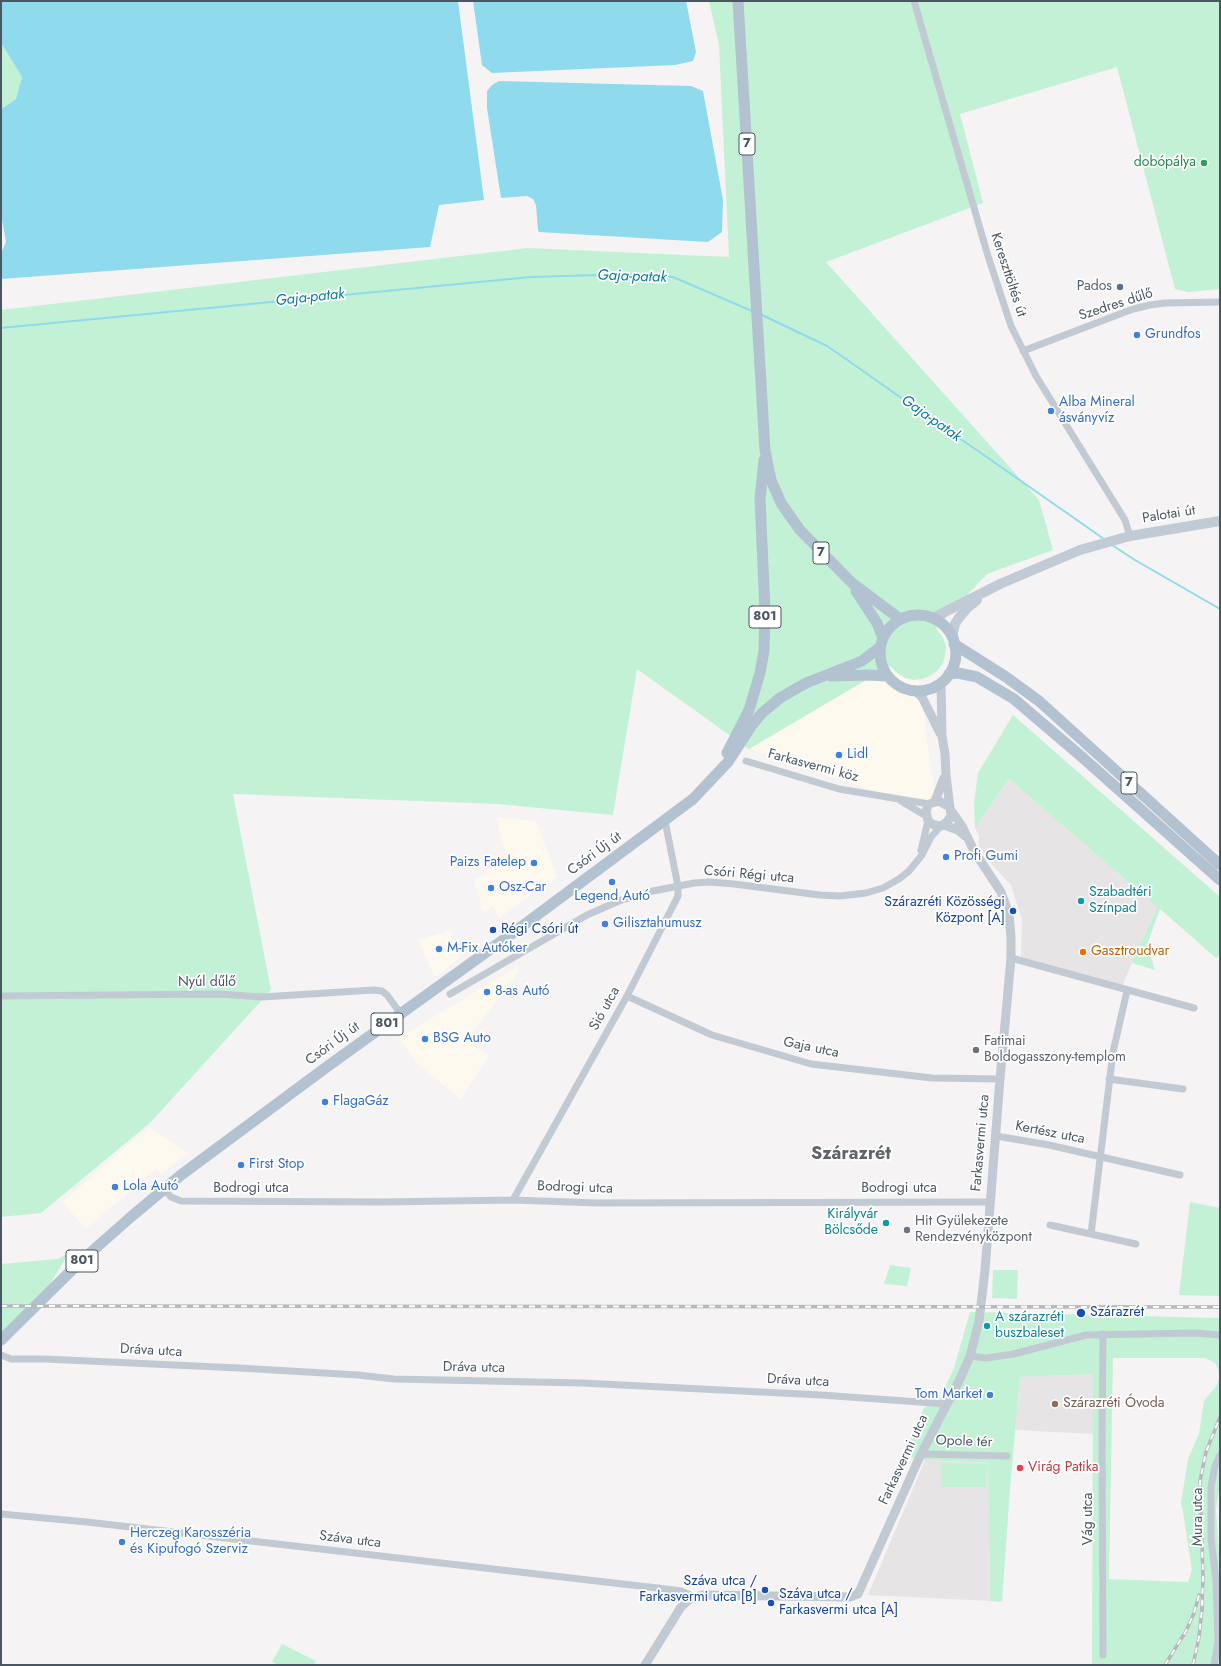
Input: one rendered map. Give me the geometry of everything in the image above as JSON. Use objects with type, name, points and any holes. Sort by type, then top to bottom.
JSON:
[{"type":"main road","name":"7","points":[[738,1],[765,450],[771,480],[787,514],[800,530],[852,583],[900,619]]},
{"type":"main road","name":"801","points":[[716,776],[749,710],[758,680],[764,651],[765,610],[760,499],[765,450]]},
{"type":"main road","name":"Palotai út","points":[[1000,584],[1086,548],[1127,536],[1220,521]]},
{"type":"main road","name":"7","points":[[852,583],[878,623],[881,642],[881,663],[887,676]]},
{"type":"main road","points":[[881,642],[890,627],[900,619],[916,615],[933,618],[1000,584]]},
{"type":"main road","points":[[887,676],[902,687],[914,690],[929,689],[941,683],[949,674],[955,661],[953,640],[955,624],[966,608],[1000,584]]},
{"type":"main road","name":"7","points":[[933,618],[944,626],[953,640],[1024,689],[1220,865]]},
{"type":"main road","name":"801","points":[[716,776],[738,749],[752,725],[762,713],[790,691],[862,660],[881,642]]},
{"type":"main road","name":"7","points":[[949,674],[958,673],[977,678],[1017,702],[1082,757],[1220,880]]},
{"type":"main road","name":"801","points":[[824,676],[887,676]]},
{"type":"main road","name":"Csóri Új út","points":[[1,1340],[81,1261],[164,1189],[665,821],[693,799],[716,776]]},
{"type":"street","name":"Kereszttöltés út","points":[[914,1],[1002,303],[1023,351],[1036,376],[1125,520],[1127,536]]},
{"type":"street","name":"Szedres dűlő","points":[[1023,351],[1133,309],[1165,303],[1220,302]]},
{"type":"street","points":[[941,683],[942,736],[946,754],[946,775],[951,816],[943,825],[934,825],[927,818],[927,808],[932,803],[946,775]]},
{"type":"street","points":[[914,690],[922,697],[942,736]]},
{"type":"street","name":"Farkasvermi köz","points":[[746,761],[824,785],[897,799],[932,803]]},
{"type":"street","name":"Farkasvermi köz","points":[[897,799],[927,818]]},
{"type":"street","points":[[932,803],[942,801],[949,807]]},
{"type":"street","name":"Farkasvermi utca","points":[[949,807],[962,826],[966,838]]},
{"type":"street","name":"Csóri Régi utca","points":[[917,860],[927,818]]},
{"type":"street","name":"Sió utca","points":[[513,1200],[627,996],[678,896],[678,886],[665,821]]},
{"type":"street","name":"Farkasvermi utca","points":[[695,1597],[704,1595],[855,1596],[860,1591],[921,1454],[961,1377],[970,1356],[979,1321],[985,1270],[1011,958],[1011,924],[1001,892],[966,838],[958,830],[943,825]]},
{"type":"street","name":"Csóri Régi utca","points":[[450,994],[587,915],[634,896],[694,883],[722,882],[820,895],[852,895],[866,893],[895,882],[909,871],[931,837],[943,825]]},
{"type":"street","points":[[1011,958],[1127,991],[1194,1008]]},
{"type":"street","name":"Nyúl dűlő","points":[[1,996],[218,994],[262,997],[374,990],[382,991],[387,995],[401,1014]]},
{"type":"street","name":"Kertész utca","points":[[1091,1234],[1109,1079],[1116,1034],[1127,991]]},
{"type":"street","name":"Gaja utca","points":[[627,996],[712,1035],[812,1064],[932,1078],[1000,1079]]},
{"type":"street","points":[[1109,1079],[1183,1089]]},
{"type":"street","name":"Kertész utca","points":[[996,1136],[1100,1156],[1180,1175]]},
{"type":"street","name":"Bodrogi utca","points":[[164,1189],[172,1197],[181,1201],[383,1202],[513,1200],[597,1203],[990,1202]]},
{"type":"street","points":[[1050,1224],[1136,1244]]},
{"type":"street","points":[[970,1356],[986,1358],[1014,1354],[1075,1337],[1103,1334],[1196,1333],[1220,1336]]},
{"type":"street","name":"Vág utca","points":[[1103,1334],[1103,1655]]},
{"type":"street","name":"Dráva utca","points":[[1,1355],[11,1359],[45,1359],[263,1370],[358,1375],[394,1379],[582,1383],[821,1395],[946,1404]]},
{"type":"street","name":"Opole tér","points":[[921,1454],[1007,1456]]},
{"type":"street","name":"Mura utca","points":[[1214,1665],[1218,1642],[1216,1580],[1211,1539],[1211,1488],[1215,1466],[1220,1455]]},
{"type":"street","name":"Száva utca","points":[[1,1514],[95,1523],[666,1589],[681,1591],[695,1597]]},
{"type":"street","points":[[645,1665],[681,1607],[690,1599],[695,1597]]},
{"type":"shaded area","points":[[915,651],[937,812],[749,749]]},
{"type":"shaded area","points":[[1009,779],[1157,907],[1122,986],[1021,957],[1022,920],[1011,885],[987,859],[979,846],[979,835],[975,828]]},
{"type":"shaded area","points":[[496,817],[536,821],[557,877],[499,918],[494,906],[483,912],[474,879],[487,875],[487,870],[508,865]]},
{"type":"shaded area","points":[[451,930],[460,958],[435,977],[418,940]]},
{"type":"shaded area","points":[[516,967],[519,971],[466,1041],[489,1056],[460,1099],[418,1064],[399,1038]]},
{"type":"shaded area","points":[[149,1127],[188,1153],[161,1174],[156,1168],[86,1229],[62,1202]]},
{"type":"shaded area","name":"Szárazréti Óvoda","points":[[1093,1374],[1093,1434],[1015,1430],[1020,1377]]},
{"type":"shaded area","points":[[925,1460],[988,1463],[990,1601],[868,1595]]},
{"type":"green space","points":[[709,1],[1220,1],[1220,289],[1188,292],[1175,289],[1117,67],[960,114],[983,203],[826,262],[1039,500],[1053,550],[987,574],[936,628],[943,638],[946,646],[945,655],[943,663],[937,671],[930,676],[913,680],[905,678],[890,666],[749,749],[637,669],[613,815],[497,804],[233,794],[271,990],[150,1123],[41,1213],[1,1217],[1,310],[528,248],[729,257],[719,45]]},
{"type":"green space","points":[[1,43],[22,77],[16,99],[1,109]]},
{"type":"green space","points":[[1013,715],[1220,897],[1220,954],[1216,958],[1160,909],[1148,942],[1155,970],[1132,963],[1157,907],[1009,779],[975,828],[974,803],[978,773]]},
{"type":"green space","points":[[1190,1202],[1220,1208],[1220,1296],[1179,1295]]},
{"type":"green space","points":[[69,1253],[37,1305],[1,1340],[1,1264],[58,1259]]},
{"type":"green space","points":[[890,1265],[911,1268],[907,1286],[884,1284]]},
{"type":"green space","points":[[993,1270],[1018,1270],[1017,1299],[992,1298]]},
{"type":"green space","points":[[970,1312],[1220,1318],[1220,1485],[1216,1509],[1220,1570],[1220,1665],[1092,1665],[1093,1374],[1020,1377],[1002,1602],[990,1601],[988,1463],[912,1458],[911,1437],[924,1408],[940,1399],[954,1368]],"holes":[[[1113,1358],[1205,1358],[1215,1363],[1218,1368],[1219,1378],[1217,1385],[1204,1401],[1199,1434],[1188,1459],[1181,1503],[1192,1570],[1188,1582],[1109,1579]]]},
{"type":"green space","points":[[941,1463],[987,1464],[986,1487],[941,1487]]},
{"type":"green space","points":[[282,1644],[316,1661],[314,1665],[279,1665],[272,1662]]},
{"type":"water","points":[[1,1],[458,1],[484,200],[439,205],[430,247],[1,279],[1,253],[6,242],[1,214],[1,109],[16,99],[22,77],[1,43]]},
{"type":"water","points":[[473,1],[686,1],[696,52],[693,61],[675,65],[492,73],[482,65]]},
{"type":"water","points":[[499,81],[691,86],[703,91],[723,200],[722,232],[708,242],[539,232],[536,205],[533,199],[527,196],[501,198],[487,108],[487,91],[492,85]]},
{"type":"waterway","name":"Gaja-patak","points":[[1,328],[531,277],[635,274],[673,277],[752,311]]},
{"type":"waterway","name":"Gaja-patak","points":[[760,314],[827,346],[1104,539]]},
{"type":"waterway","name":"Gaja-patak","points":[[1112,545],[1220,609]]},
{"type":"railway","points":[[1,1306],[1220,1307]]},
{"type":"railway","points":[[1193,1665],[1199,1637],[1202,1609],[1203,1576],[1200,1481],[1206,1452],[1220,1417]]},
{"type":"railway","points":[[1165,1665],[1186,1631],[1194,1613],[1199,1595]]},
{"type":"place","name":"dobópálya","points":[[1204,163]]},
{"type":"place","name":"Pados","points":[[1120,287]]},
{"type":"place","name":"Grundfos","points":[[1137,335]]},
{"type":"place","name":"Alba Mineral ásványvíz","points":[[1051,411]]},
{"type":"place","name":"Lidl","points":[[839,755]]},
{"type":"place","name":"Profi Gumi","points":[[946,857]]},
{"type":"place","name":"Paizs Fatelep","points":[[534,863]]},
{"type":"place","name":"Legend Autó","points":[[612,882]]},
{"type":"place","name":"Osz-Car","points":[[491,888]]},
{"type":"place","name":"Szabadtéri Színpad","points":[[1081,901]]},
{"type":"place","name":"Szárazréti Közösségi Központ [A]","points":[[1013,911]]},
{"type":"place","name":"Gilisztahumusz","points":[[605,924]]},
{"type":"place","name":"Régi Csóri út","points":[[493,930]]},
{"type":"place","name":"M-Fix Autóker","points":[[439,949]]},
{"type":"place","name":"Gasztroudvar","points":[[1083,952]]},
{"type":"place","name":"8-as Autó","points":[[487,992]]},
{"type":"place","name":"BSG Auto","points":[[425,1039]]},
{"type":"place","name":"Fatimai Boldogasszony-templom","points":[[976,1050]]},
{"type":"place","name":"FlagaGáz","points":[[325,1102]]},
{"type":"place","name":"First Stop","points":[[241,1165]]},
{"type":"place","name":"Lola Autó","points":[[115,1187]]},
{"type":"place","name":"Királyvár Bölcsőde","points":[[886,1223]]},
{"type":"place","name":"Hit Gyülekezete Rendezvényközpont","points":[[907,1230]]},
{"type":"place","name":"Szárazrét","points":[[1081,1313]]},
{"type":"place","name":"A szárazréti buszbaleset","points":[[987,1326]]},
{"type":"place","name":"Tom Market","points":[[990,1395]]},
{"type":"place","name":"Szárazréti Óvoda","points":[[1055,1404]]},
{"type":"place","name":"Virág Patika","points":[[1020,1468]]},
{"type":"place","name":"Herczeg Karosszéria és Kipufogó Szerviz","points":[[122,1542]]},
{"type":"place","name":"Száva utca / Farkasvermi utca [B]","points":[[765,1590]]},
{"type":"place","name":"Száva utca / Farkasvermi utca [A]","points":[[771,1603]]},
{"type":"district","name":"Szárazrét","points":[[851,1155]]}]
